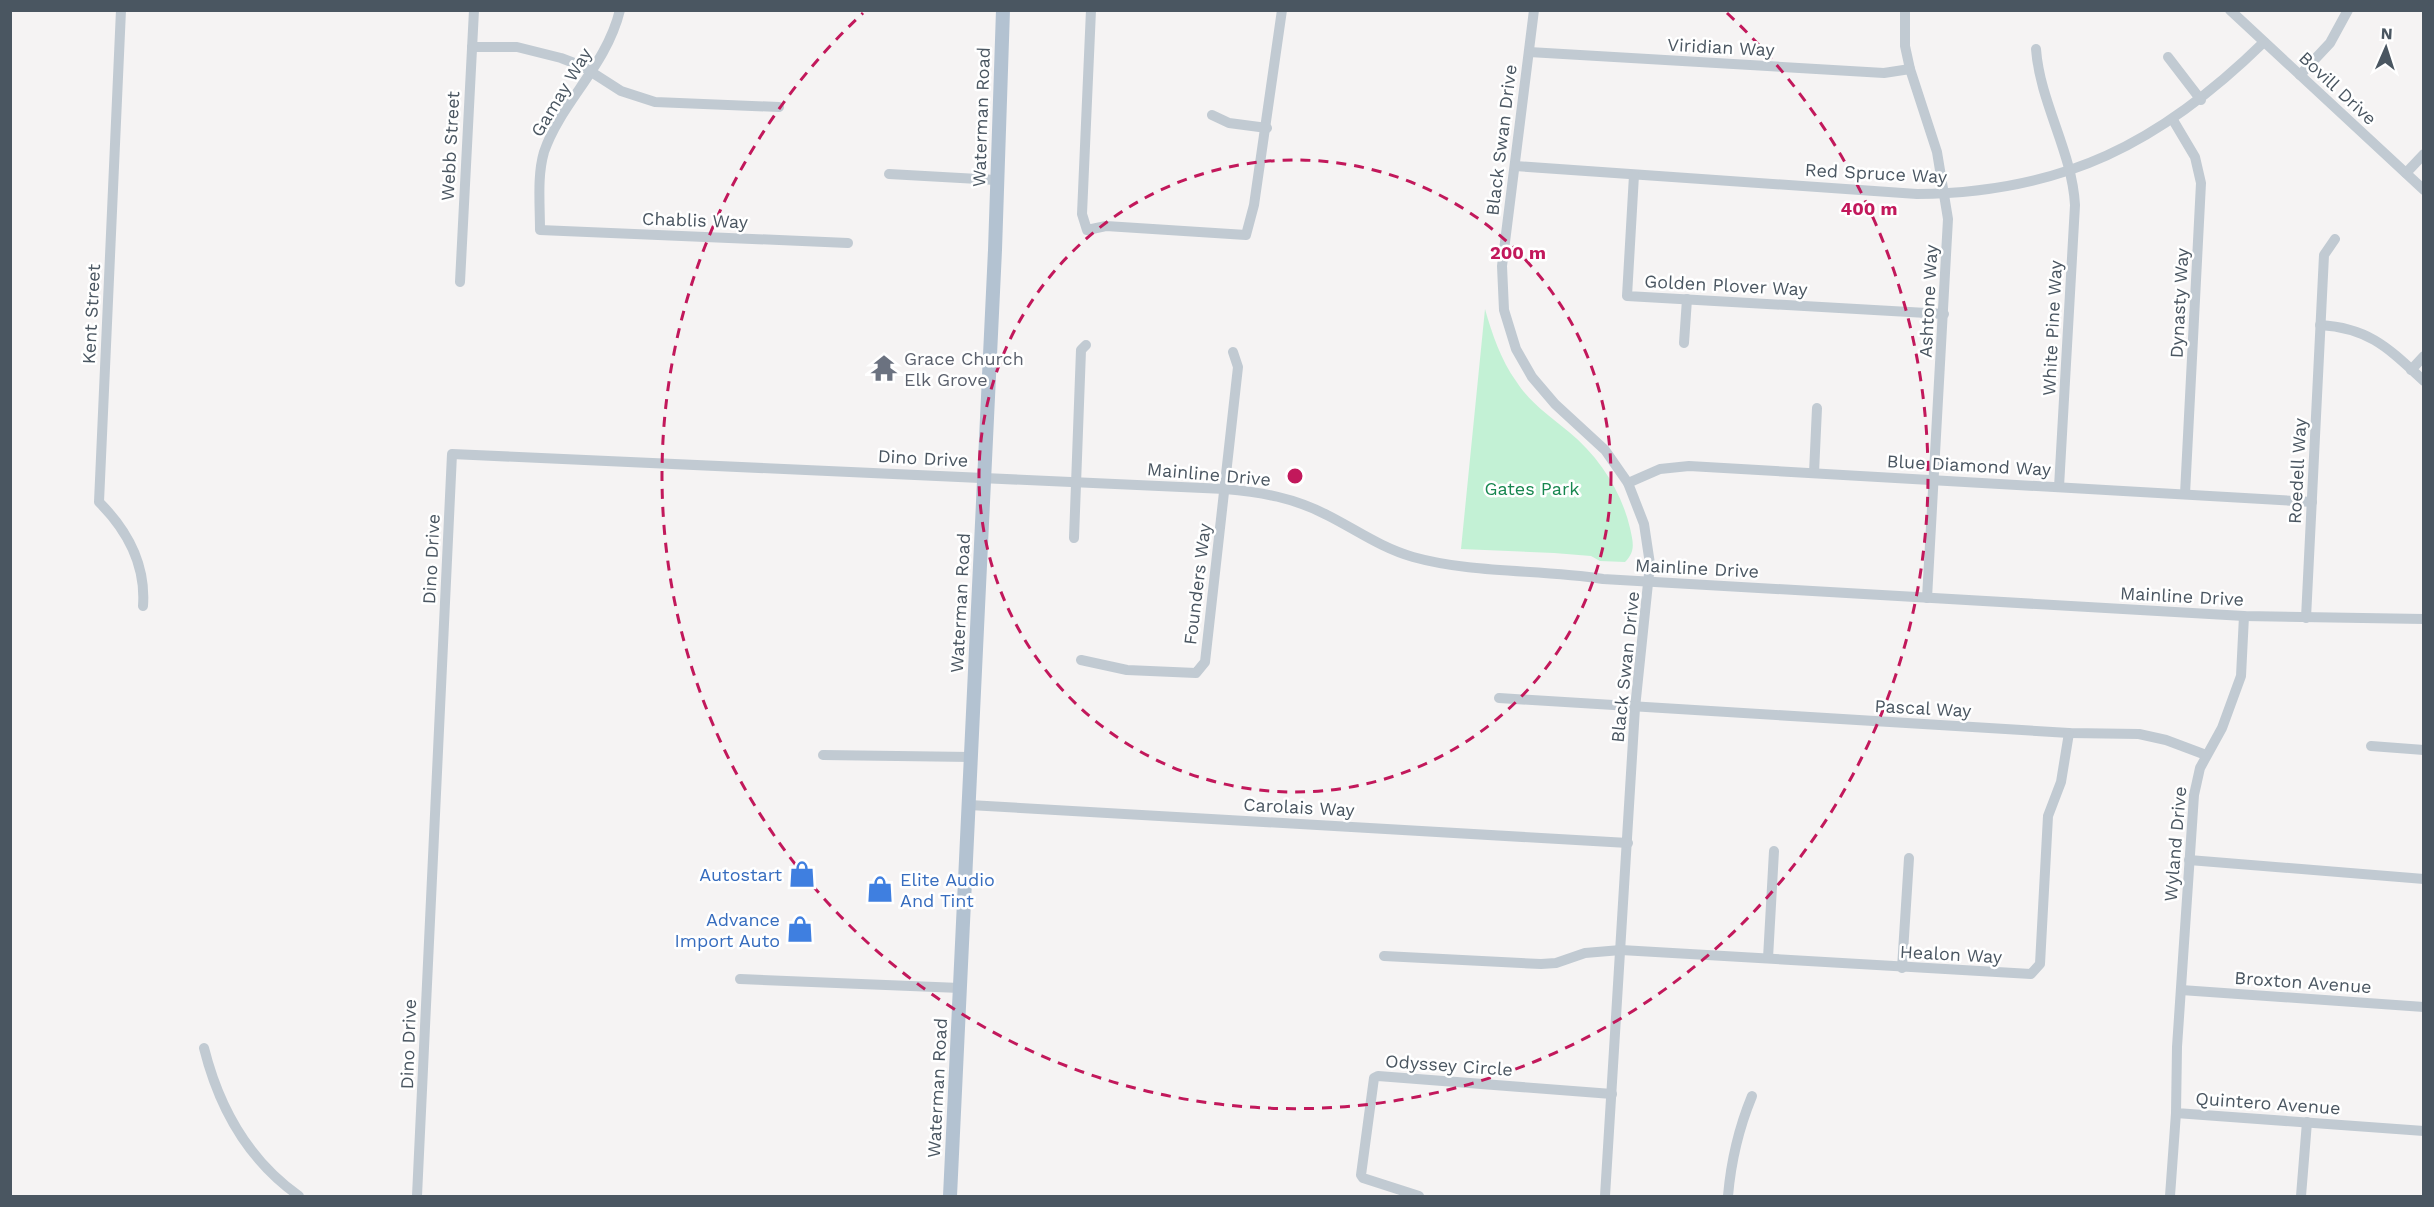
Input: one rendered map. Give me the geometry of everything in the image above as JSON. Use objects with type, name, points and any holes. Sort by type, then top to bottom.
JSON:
[{"type":"main road","name":"Waterman Road","points":[[950,1197],[984,478],[1003,10]]},
{"type":"street","name":"Kent Street","points":[[121,10],[99,502],[111,514],[138,559],[144,587],[143,606]]},
{"type":"street","name":"Webb Street","points":[[460,282],[474,10]]},
{"type":"street","name":"Gamay Way","points":[[540,230],[540,172],[545,150],[555,129],[607,47],[620,10]]},
{"type":"street","points":[[1090,10],[1082,214],[1087,230],[1106,226],[1246,235],[1254,206],[1282,10]]},
{"type":"street","name":"Black Swan Drive","points":[[1534,10],[1502,276],[1504,310],[1510,333],[1532,377],[1555,404],[1605,450],[1628,483],[1644,524],[1650,582],[1635,708],[1605,1197]]},
{"type":"street","name":"Ashtone Way","points":[[1905,10],[1905,46],[1910,69],[1937,152],[1946,194],[1947,251],[1928,598]]},
{"type":"street","name":"Bovill Drive","points":[[2230,10],[2424,190]]},
{"type":"street","points":[[2300,75],[2330,43],[2348,10]]},
{"type":"street","name":"Red Spruce Way","points":[[1515,166],[1946,194],[2018,185],[2070,170],[2125,148],[2173,120],[2201,100],[2264,42]]},
{"type":"street","points":[[472,47],[517,47],[539,51],[582,66],[621,91],[655,102],[779,107]]},
{"type":"street","name":"White Pine Way","points":[[2036,49],[2037,71],[2070,170],[2075,205],[2059,487]]},
{"type":"street","name":"Viridian Way","points":[[1529,52],[1884,73],[1910,69]]},
{"type":"street","points":[[2168,57],[2201,100]]},
{"type":"street","points":[[1212,115],[1229,123],[1266,128]]},
{"type":"street","name":"Dynasty Way","points":[[2173,120],[2195,157],[2201,183],[2185,494]]},
{"type":"street","points":[[2406,173],[2424,154]]},
{"type":"street","points":[[889,174],[996,180]]},
{"type":"street","name":"Golden Plover Way","points":[[1634,175],[1628,296],[1944,314]]},
{"type":"street","name":"Chablis Way","points":[[540,230],[848,243]]},
{"type":"street","name":"Roedell Way","points":[[2306,618],[2324,255],[2335,239]]},
{"type":"street","points":[[1684,343],[1687,299]]},
{"type":"street","points":[[2320,325],[2340,326],[2372,337],[2424,381]]},
{"type":"street","points":[[1074,538],[1081,350],[1086,345]]},
{"type":"street","points":[[1225,489],[1238,367],[1233,352]]},
{"type":"street","points":[[2411,370],[2424,356]]},
{"type":"street","points":[[1814,473],[1817,408]]},
{"type":"street","name":"Dino Drive","points":[[417,1197],[452,454],[984,478]]},
{"type":"street","name":"Blue Diamond Way","points":[[1628,483],[1647,474],[1676,466],[2312,502]]},
{"type":"street","name":"Mainline Drive","points":[[984,478],[1225,489],[1276,496],[1304,505],[1386,548],[1434,562],[1650,582],[2244,616],[2424,619]]},
{"type":"street","name":"Founders Way","points":[[1081,660],[1127,670],[1196,673],[1205,662],[1225,489]]},
{"type":"street","name":"Wyland Drive","points":[[2177,1047],[2194,795],[2200,768],[2222,728],[2241,676],[2244,616]]},
{"type":"street","name":"Pascal Way","points":[[1499,698],[2068,733],[2139,734],[2166,740],[2206,755]]},
{"type":"street","name":"Healon Way","points":[[1384,956],[1541,964],[1556,963],[1585,953],[1621,950],[2031,974],[2040,964],[2048,816],[2061,782],[2068,733]]},
{"type":"street","points":[[2371,746],[2424,750]]},
{"type":"street","points":[[823,755],[971,757]]},
{"type":"street","name":"Carolais Way","points":[[969,805],[1628,843]]},
{"type":"street","points":[[1768,958],[1774,851]]},
{"type":"street","points":[[1902,968],[1909,858]]},
{"type":"street","points":[[2189,860],[2424,879]]},
{"type":"street","points":[[740,979],[960,988]]},
{"type":"street","name":"Broxton Avenue","points":[[2181,990],[2424,1007]]},
{"type":"street","name":"Quintero Avenue","points":[[2177,1047],[2176,1113],[2424,1131]]},
{"type":"street","points":[[204,1048],[219,1096],[243,1141],[276,1179],[299,1197]]},
{"type":"street","name":"Odyssey Circle","points":[[1419,1197],[1363,1179],[1374,1078],[1378,1076],[1612,1094]]},
{"type":"street","points":[[1728,1197],[1732,1156],[1741,1122],[1752,1096]]},
{"type":"street","points":[[2170,1197],[2176,1113]]},
{"type":"street","points":[[2301,1197],[2307,1122]]},
{"type":"green space","name":"Gates Park","points":[[1485,309],[1501,356],[1522,389],[1534,403],[1590,452],[1615,488],[1626,514],[1633,542],[1631,554],[1625,562],[1600,561],[1591,556],[1554,553],[1461,549]]},
{"type":"place","name":"Grace Church Elk Grove","points":[[884,368]]},
{"type":"place","name":"Autostart","points":[[802,874]]},
{"type":"place","name":"Elite Audio And Tint","points":[[880,889]]},
{"type":"place","name":"Advance Import Auto","points":[[800,929]]}]
